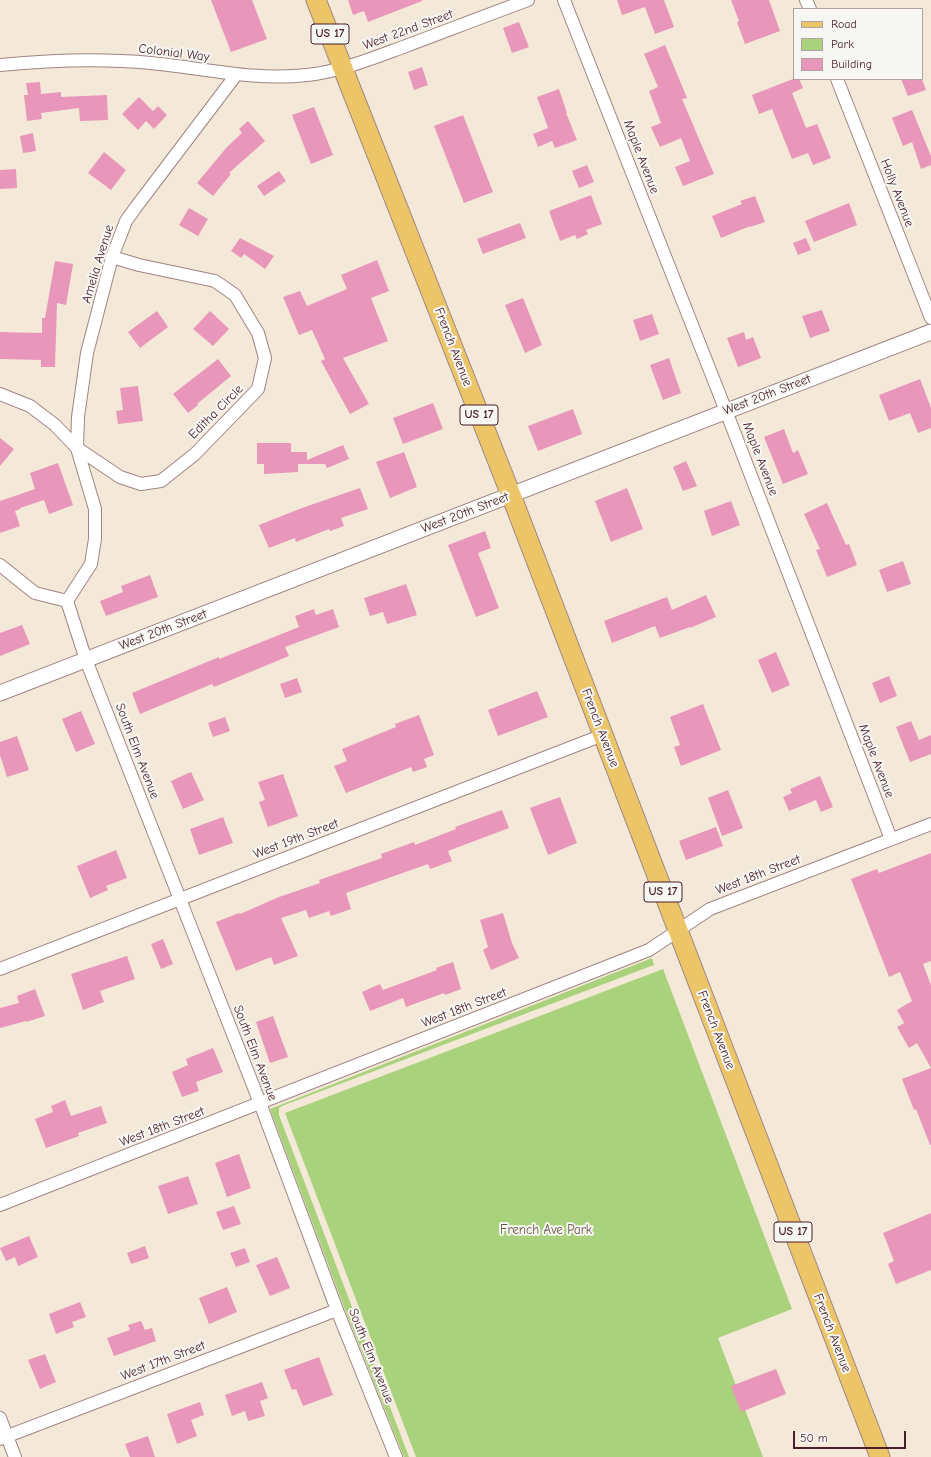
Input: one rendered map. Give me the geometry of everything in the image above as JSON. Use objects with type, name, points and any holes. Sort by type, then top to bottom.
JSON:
[{"type":"main road","name":"French Avenue","points":[[316,0],[511,495],[880,1457]]},
{"type":"street","name":"West 22nd Street","points":[[344,68],[528,0]]},
{"type":"street","name":"Maple Avenue","points":[[564,0],[726,411],[891,839]]},
{"type":"street","name":"Colonial Way","points":[[0,65],[44,61],[96,60],[150,63],[236,75],[279,76],[307,75],[344,68]]},
{"type":"street","name":"Amelia Avenue","points":[[77,448],[78,416],[87,353],[112,257],[126,221],[236,75]]},
{"type":"street","name":"Holly Avenue","points":[[838,80],[931,318]]},
{"type":"street","name":"Editha Circle","points":[[0,394],[30,406],[55,425],[77,448],[120,477],[141,484],[161,481],[195,454],[258,389],[265,358],[258,332],[235,295],[215,281],[139,265],[112,257]]},
{"type":"street","name":"West 20th Street","points":[[0,693],[931,332]]},
{"type":"street","points":[[0,565],[35,593],[67,601],[91,564],[95,539],[95,509],[77,448]]},
{"type":"street","name":"South Elm Avenue","points":[[67,601],[86,660],[260,1103],[337,1310],[396,1457]]},
{"type":"street","name":"West 19th Street","points":[[0,969],[603,735]]},
{"type":"street","name":"West 18th Street","points":[[0,1205],[649,950],[710,908],[931,824]]},
{"type":"street","name":"West 17th Street","points":[[4,1438],[337,1310]]},
{"type":"street","points":[[0,1418],[4,1438],[15,1457]]},
{"type":"green space","points":[[652,958],[654,965],[279,1108],[279,1115],[409,1457],[404,1457],[344,1307],[270,1109]]},
{"type":"green space","name":"French Ave Park","points":[[663,969],[792,1309],[718,1338],[763,1457],[416,1457],[285,1113]]},
{"type":"building","points":[[211,0],[252,0],[267,39],[231,52]]},
{"type":"building","points":[[348,0],[422,1],[368,22],[364,11],[353,15]]},
{"type":"building","points":[[617,0],[664,0],[674,27],[655,34],[645,7],[622,15]]},
{"type":"building","points":[[731,0],[769,0],[780,31],[745,44],[737,22],[739,21]]},
{"type":"building","points":[[519,22],[529,47],[512,53],[503,28]]},
{"type":"building","points":[[665,45],[687,98],[682,99],[714,174],[683,186],[675,167],[690,161],[681,138],[660,147],[651,127],[661,123],[649,91],[658,87],[644,54]]},
{"type":"building","points":[[422,67],[428,85],[414,90],[408,72]]},
{"type":"building","points":[[793,79],[799,80],[803,88],[792,93],[806,128],[817,124],[831,158],[813,165],[808,153],[792,159],[772,109],[759,114],[752,95]]},
{"type":"building","points":[[901,80],[922,80],[926,90],[908,96]]},
{"type":"building","points":[[40,82],[41,94],[61,92],[61,97],[107,95],[108,120],[80,121],[79,108],[41,113],[42,119],[27,121],[24,95],[28,95],[26,83]]},
{"type":"building","points":[[559,89],[566,113],[577,140],[555,148],[552,141],[538,147],[533,134],[548,128],[537,97]]},
{"type":"building","points":[[139,97],[153,111],[158,106],[167,115],[154,129],[146,121],[138,130],[122,114]]},
{"type":"building","points":[[314,107],[333,155],[311,164],[292,115]]},
{"type":"building","points":[[912,110],[931,156],[931,165],[921,169],[912,142],[903,146],[892,118]]},
{"type":"building","points":[[463,115],[493,192],[464,203],[434,126]]},
{"type":"building","points":[[248,121],[265,141],[229,173],[231,174],[213,196],[197,183],[227,147],[242,133],[239,129]]},
{"type":"building","points":[[33,133],[36,151],[23,153],[20,136]]},
{"type":"building","points":[[104,152],[126,170],[111,190],[88,173]]},
{"type":"building","points":[[587,165],[594,182],[579,188],[572,171]]},
{"type":"building","points":[[16,169],[17,188],[0,189],[0,170]]},
{"type":"building","points":[[279,171],[286,181],[264,196],[257,186]]},
{"type":"building","points":[[591,195],[602,224],[586,230],[588,234],[577,239],[575,235],[560,241],[549,211]]},
{"type":"building","points":[[755,196],[765,222],[750,226],[721,238],[712,216],[742,204],[740,201]]},
{"type":"building","points":[[849,203],[857,225],[814,242],[805,221]]},
{"type":"building","points":[[189,208],[208,219],[198,236],[179,225]]},
{"type":"building","points":[[520,223],[526,238],[483,254],[477,239]]},
{"type":"building","points":[[240,238],[274,256],[265,269],[244,254],[241,258],[231,251]]},
{"type":"building","points":[[806,238],[811,250],[798,255],[793,243]]},
{"type":"building","points":[[377,260],[389,291],[371,298],[388,341],[343,358],[369,404],[350,414],[321,361],[325,359],[312,330],[299,335],[283,297],[300,291],[307,306],[347,289],[341,275]]},
{"type":"building","points":[[55,261],[73,264],[66,305],[57,303],[55,367],[41,367],[41,360],[0,359],[0,332],[42,333],[42,318],[45,318]]},
{"type":"building","points":[[523,298],[542,345],[525,353],[505,305]]},
{"type":"building","points":[[822,310],[830,331],[810,338],[802,316]]},
{"type":"building","points":[[157,311],[168,327],[140,348],[128,332]]},
{"type":"building","points":[[210,311],[229,329],[213,346],[193,329]]},
{"type":"building","points":[[652,314],[659,334],[640,341],[633,320]]},
{"type":"building","points":[[744,332],[746,340],[753,337],[761,358],[738,367],[727,338]]},
{"type":"building","points":[[669,358],[681,393],[663,400],[650,365]]},
{"type":"building","points":[[218,359],[231,376],[188,413],[173,394]]},
{"type":"building","points":[[920,379],[931,408],[931,428],[918,433],[910,413],[889,421],[879,395]]},
{"type":"building","points":[[138,386],[143,421],[118,424],[116,411],[123,410],[120,388]]},
{"type":"building","points":[[433,403],[443,429],[403,444],[393,418]]},
{"type":"building","points":[[573,409],[582,434],[538,451],[528,426]]},
{"type":"building","points":[[784,429],[793,453],[798,450],[808,474],[783,484],[764,437]]},
{"type":"building","points":[[0,438],[14,449],[0,466]]},
{"type":"building","points":[[257,443],[291,443],[291,452],[307,452],[307,460],[343,445],[349,459],[327,468],[325,464],[298,464],[298,472],[264,474],[264,464],[257,464]]},
{"type":"building","points":[[404,452],[417,487],[390,498],[376,462]]},
{"type":"building","points":[[686,461],[697,486],[683,491],[673,467]]},
{"type":"building","points":[[58,463],[73,505],[49,514],[44,500],[20,508],[15,511],[20,526],[0,533],[0,501],[35,489],[30,473]]},
{"type":"building","points":[[360,488],[368,509],[341,518],[344,526],[330,531],[329,529],[296,542],[295,538],[269,548],[259,525]]},
{"type":"building","points":[[627,488],[643,529],[611,542],[595,501]]},
{"type":"building","points":[[731,501],[740,525],[712,536],[704,511]]},
{"type":"building","points":[[827,503],[846,545],[849,544],[857,565],[827,577],[816,550],[820,549],[804,514]]},
{"type":"building","points":[[485,531],[491,548],[478,553],[499,608],[476,617],[448,545]]},
{"type":"building","points":[[903,561],[911,584],[887,592],[879,570]]},
{"type":"building","points":[[150,575],[158,597],[106,616],[100,601],[123,592],[121,586]]},
{"type":"building","points":[[406,584],[417,615],[387,624],[383,612],[370,616],[364,598]]},
{"type":"building","points":[[706,595],[716,617],[660,638],[655,626],[612,643],[604,621],[667,597],[672,610]]},
{"type":"building","points":[[314,609],[316,615],[333,609],[339,627],[285,647],[289,656],[214,687],[212,684],[140,714],[132,693],[219,657],[219,659],[299,627],[295,616]]},
{"type":"building","points":[[22,625],[30,644],[0,656],[0,633]]},
{"type":"building","points":[[776,652],[790,685],[772,693],[758,660]]},
{"type":"building","points":[[889,676],[897,696],[880,703],[872,683]]},
{"type":"building","points":[[297,678],[302,692],[285,698],[280,684]]},
{"type":"building","points":[[537,691],[548,717],[498,736],[488,710]]},
{"type":"building","points":[[703,704],[721,750],[681,766],[674,747],[680,745],[670,717]]},
{"type":"building","points":[[81,711],[95,744],[76,752],[62,719]]},
{"type":"building","points":[[419,715],[434,755],[424,759],[427,767],[413,772],[411,767],[346,793],[334,766],[347,761],[342,749],[396,727],[395,724]]},
{"type":"building","points":[[225,717],[230,731],[213,737],[208,723]]},
{"type":"building","points":[[911,721],[919,740],[931,735],[931,754],[910,762],[896,727]]},
{"type":"building","points":[[17,736],[29,770],[7,777],[0,755],[0,742]]},
{"type":"building","points":[[191,772],[204,800],[183,809],[171,781]]},
{"type":"building","points":[[283,774],[298,816],[268,827],[259,802],[265,800],[258,782]]},
{"type":"building","points":[[820,776],[833,807],[821,812],[816,800],[789,811],[783,797],[792,793],[790,789]]},
{"type":"building","points":[[728,790],[743,828],[722,836],[708,798]]},
{"type":"building","points":[[560,797],[577,843],[548,855],[530,808]]},
{"type":"building","points":[[502,810],[509,828],[448,851],[452,861],[430,869],[428,864],[346,893],[351,909],[331,916],[329,911],[309,918],[306,910],[281,918],[298,956],[274,965],[271,957],[236,971],[216,922],[239,913],[240,914],[279,897],[320,883],[319,880],[382,858],[381,854],[414,842],[415,845],[456,829],[455,827]]},
{"type":"building","points":[[223,817],[233,843],[199,855],[190,829]]},
{"type":"building","points":[[716,827],[723,846],[686,860],[679,841]]},
{"type":"building","points":[[116,850],[127,878],[106,886],[108,890],[90,898],[77,866]]},
{"type":"building","points":[[931,853],[931,961],[923,964],[931,985],[931,1068],[917,1043],[909,1048],[897,1027],[904,1023],[897,1010],[912,1001],[900,972],[889,977],[851,879],[877,869],[879,873]]},
{"type":"building","points":[[503,913],[512,943],[519,958],[491,970],[483,950],[488,947],[480,920]]},
{"type":"building","points":[[163,939],[173,964],[161,969],[151,944]]},
{"type":"building","points":[[127,956],[135,979],[100,991],[104,1002],[83,1010],[71,974]]},
{"type":"building","points":[[453,962],[461,989],[445,995],[444,993],[406,1007],[403,998],[370,1011],[362,992],[380,984],[383,990],[437,970],[436,968]]},
{"type":"building","points":[[35,989],[45,1016],[0,1028],[0,1008],[19,1003],[17,996]]},
{"type":"building","points":[[273,1016],[288,1057],[270,1063],[256,1022]]},
{"type":"building","points":[[213,1048],[223,1072],[196,1082],[199,1091],[182,1097],[172,1072],[188,1065],[186,1059]]},
{"type":"building","points":[[931,1068],[931,1145],[930,1145],[902,1079]]},
{"type":"building","points":[[65,1100],[71,1116],[101,1106],[107,1123],[78,1133],[79,1136],[46,1148],[35,1119],[53,1112],[51,1106]]},
{"type":"building","points":[[239,1154],[251,1188],[227,1197],[215,1163]]},
{"type":"building","points":[[188,1176],[198,1204],[168,1214],[158,1186]]},
{"type":"building","points":[[234,1206],[241,1224],[223,1230],[216,1212]]},
{"type":"building","points":[[931,1213],[931,1270],[896,1284],[888,1264],[894,1261],[883,1233]]},
{"type":"building","points":[[29,1236],[38,1257],[18,1266],[15,1257],[6,1261],[0,1248]]},
{"type":"building","points":[[145,1246],[149,1258],[131,1264],[127,1253]]},
{"type":"building","points":[[245,1248],[250,1262],[236,1267],[230,1253]]},
{"type":"building","points":[[277,1257],[290,1288],[270,1296],[256,1265]]},
{"type":"building","points":[[227,1287],[237,1312],[209,1324],[199,1298]]},
{"type":"building","points":[[80,1302],[86,1317],[72,1322],[74,1327],[56,1334],[49,1314]]},
{"type":"building","points":[[141,1321],[145,1330],[152,1328],[156,1341],[114,1356],[107,1338],[130,1330],[128,1325]]},
{"type":"building","points":[[45,1354],[56,1382],[40,1389],[28,1360]]},
{"type":"building","points":[[319,1357],[333,1395],[303,1406],[296,1389],[292,1390],[284,1370]]},
{"type":"building","points":[[776,1369],[786,1394],[741,1412],[731,1386]]},
{"type":"building","points":[[262,1382],[268,1398],[260,1401],[265,1416],[248,1421],[245,1411],[232,1416],[225,1395]]},
{"type":"building","points":[[200,1402],[204,1415],[191,1420],[197,1436],[177,1444],[167,1414]]},
{"type":"building","points":[[148,1436],[155,1457],[130,1457],[125,1444]]}]
